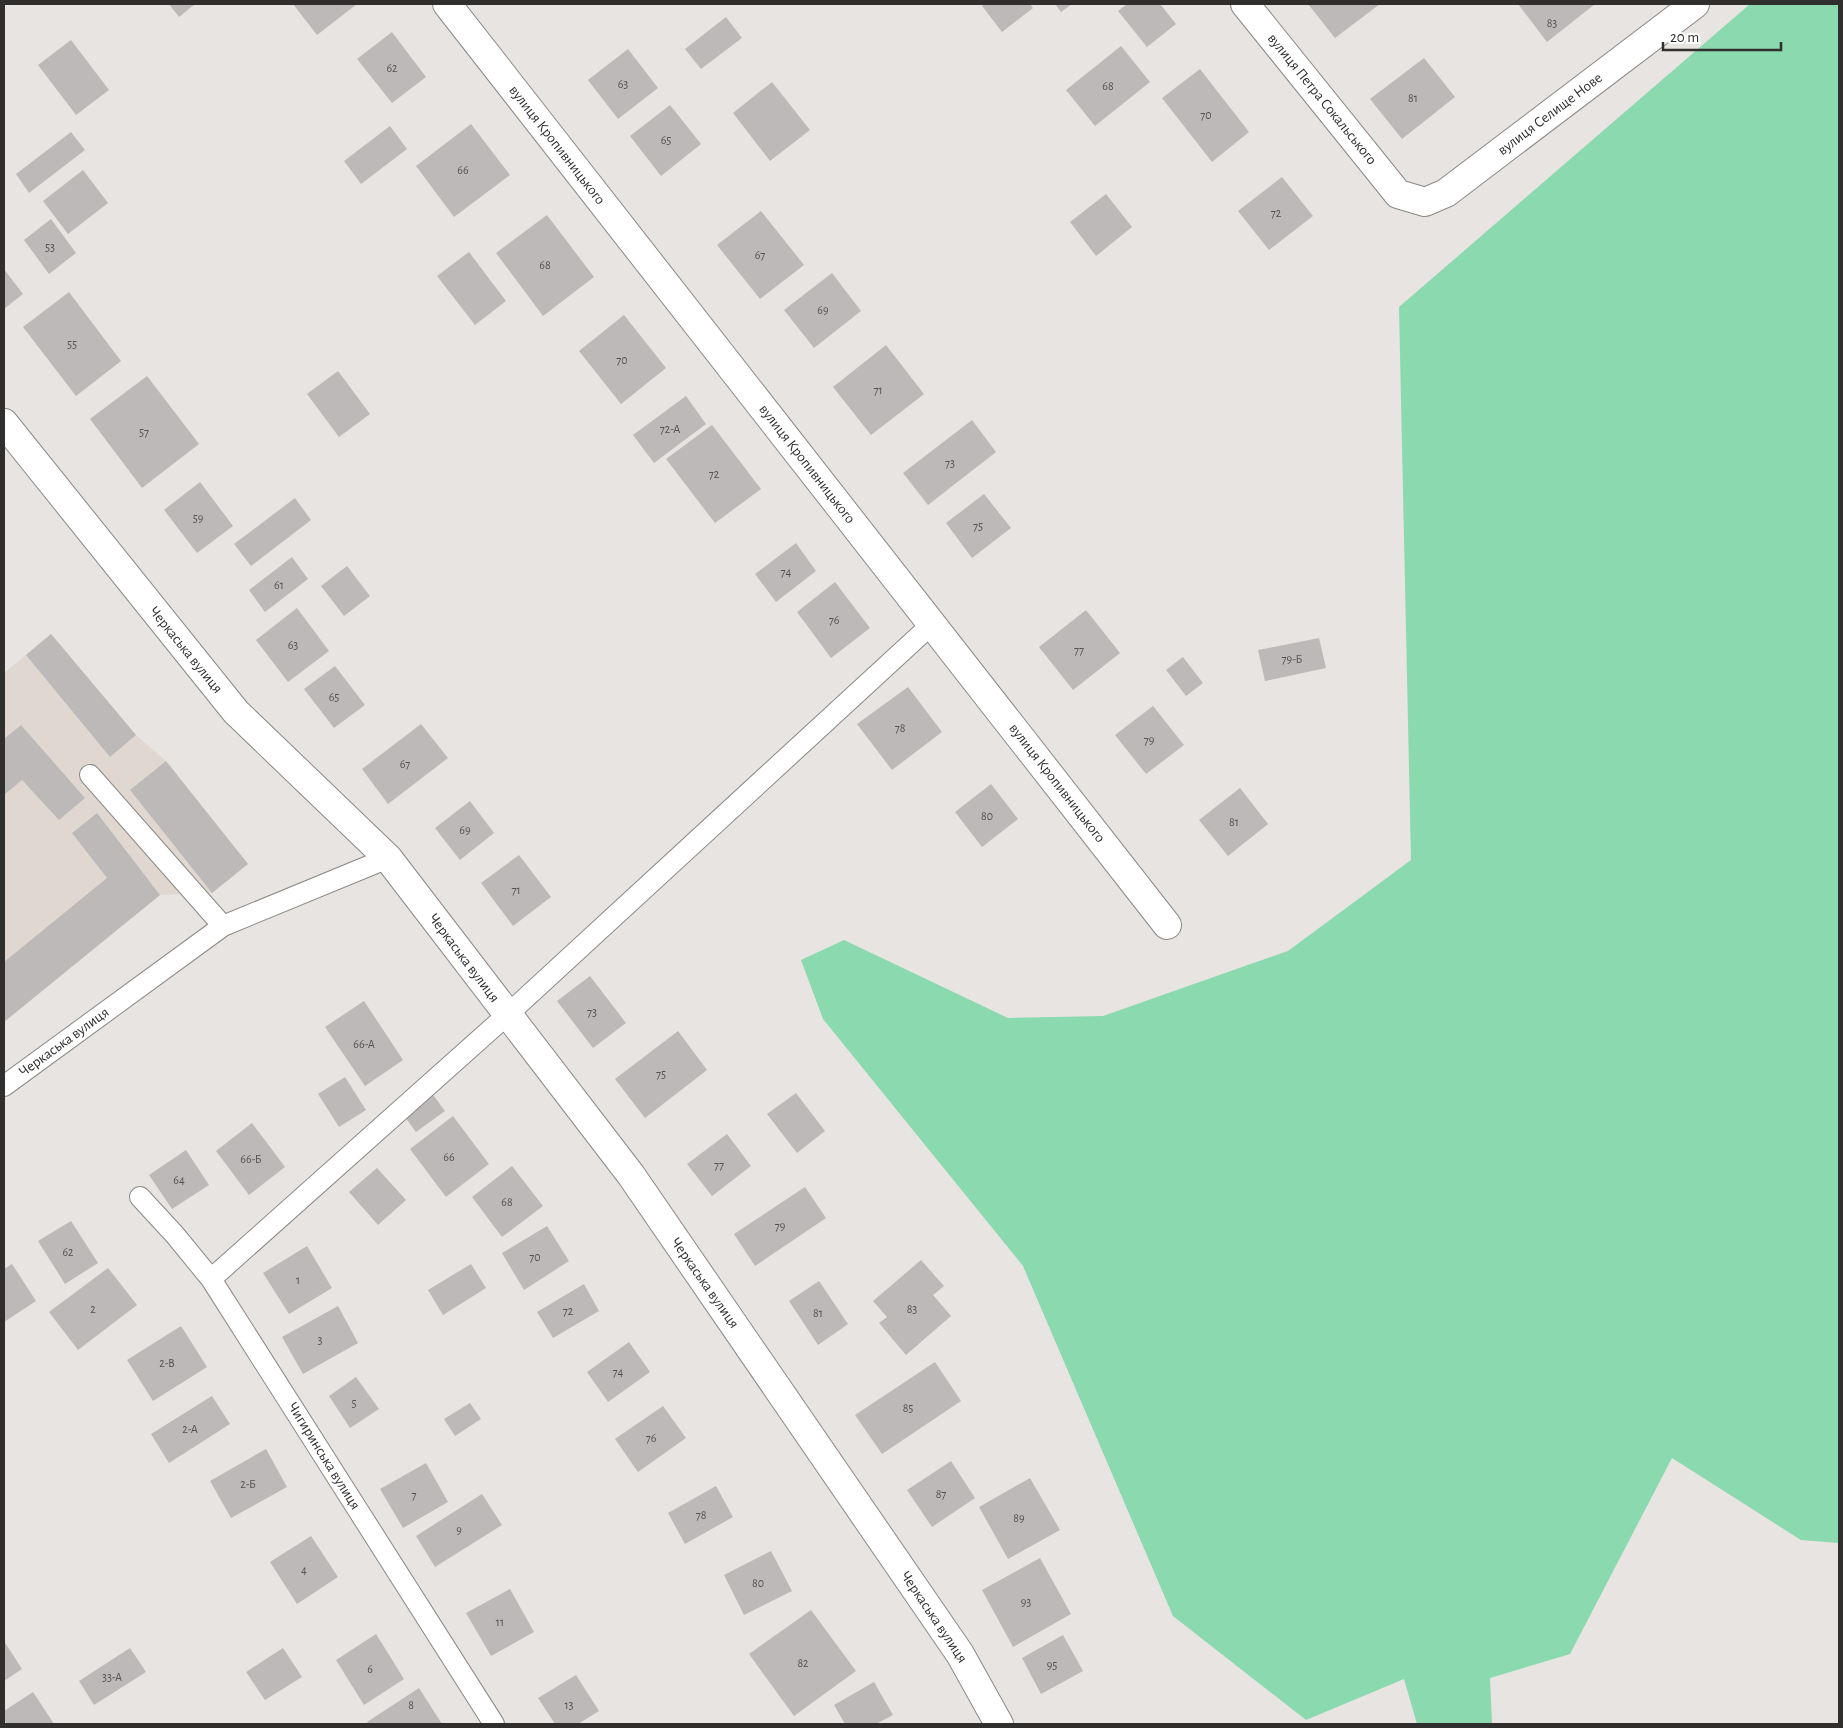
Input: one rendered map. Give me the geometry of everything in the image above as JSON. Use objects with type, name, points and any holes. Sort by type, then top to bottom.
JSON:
[{"type":"street","name":"вулиця Кропивницького","points":[[447,4],[1168,925]]},
{"type":"street","name":"вулиця Петра Сокальського","points":[[1245,4],[1398,194]]},
{"type":"street","name":"вулиця Селище Нове","points":[[1398,194],[1425,202],[1446,193],[1695,4]]},
{"type":"street","name":"Черкаська вулиця","points":[[4,423],[236,712],[388,858],[636,1183],[960,1654],[999,1724]]},
{"type":"lane","points":[[211,1279],[508,1015],[932,624]]},
{"type":"lane","points":[[90,775],[224,926]]},
{"type":"lane","name":"Черкаська вулиця","points":[[4,1086],[224,926],[388,858]]},
{"type":"lane","name":"Чигиринська вулиця","points":[[140,1197],[175,1235],[211,1279],[494,1724]]},
{"type":"shaded area","points":[[51,634],[136,735],[166,761],[248,864],[212,893],[160,895],[4,1022],[4,673]]},
{"type":"green space","points":[[1750,4],[1839,4],[1839,1543],[1801,1540],[1672,1458],[1570,1654],[1490,1678],[1492,1724],[1417,1724],[1404,1679],[1306,1720],[1173,1616],[1023,1266],[823,1019],[801,960],[844,940],[1008,1018],[1103,1016],[1288,951],[1411,860],[1399,307]]},
{"type":"building","points":[[169,4],[195,4],[179,17]]},
{"type":"building","points":[[293,4],[357,4],[317,35]]},
{"type":"building","points":[[985,4],[1030,4],[1033,8],[1002,32],[982,6]]},
{"type":"building","points":[[1055,4],[1072,4],[1061,12]]},
{"type":"building","points":[[1127,4],[1160,4],[1176,24],[1147,47],[1118,11]]},
{"type":"building","points":[[1308,4],[1380,4],[1335,38]]},
{"type":"building","points":[[1518,4],[1595,4],[1547,42]]},
{"type":"building","points":[[726,17],[742,38],[701,69],[685,49]]},
{"type":"building","points":[[392,32],[426,77],[392,103],[357,59]]},
{"type":"building","points":[[71,40],[109,90],[76,115],[38,65]]},
{"type":"building","points":[[1121,46],[1150,82],[1095,126],[1066,90]]},
{"type":"building","points":[[628,49],[658,88],[618,119],[588,80]]},
{"type":"building","points":[[1424,58],[1455,97],[1402,139],[1370,99]]},
{"type":"building","points":[[1200,69],[1249,132],[1212,162],[1162,98]]},
{"type":"building","points":[[772,82],[810,130],[770,161],[733,113]]},
{"type":"building","points":[[670,105],[701,144],[661,176],[630,136]]},
{"type":"building","points":[[471,124],[510,175],[454,217],[416,166]]},
{"type":"building","points":[[390,126],[407,149],[361,184],[344,161]]},
{"type":"building","points":[[71,132],[85,150],[29,193],[16,174]]},
{"type":"building","points":[[83,170],[108,203],[68,234],[43,201]]},
{"type":"building","points":[[1282,177],[1313,216],[1269,250],[1238,211]]},
{"type":"building","points":[[1106,194],[1132,227],[1096,256],[1070,222]]},
{"type":"building","points":[[761,211],[804,265],[760,299],[717,245]]},
{"type":"building","points":[[547,215],[594,277],[543,316],[496,253]]},
{"type":"building","points":[[51,219],[76,253],[49,274],[24,240]]},
{"type":"building","points":[[469,252],[506,301],[475,325],[437,276]]},
{"type":"building","points":[[4,269],[23,294],[4,309]]},
{"type":"building","points":[[832,273],[861,311],[814,348],[784,310]]},
{"type":"building","points":[[69,292],[121,361],[76,396],[23,327]]},
{"type":"building","points":[[624,315],[666,368],[621,404],[579,351]]},
{"type":"building","points":[[886,345],[924,394],[871,435],[833,387]]},
{"type":"building","points":[[338,371],[370,414],[339,437],[307,394]]},
{"type":"building","points":[[147,376],[199,444],[142,488],[90,419]]},
{"type":"building","points":[[686,396],[706,424],[654,463],[633,435]]},
{"type":"building","points":[[972,420],[996,452],[928,505],[903,473]]},
{"type":"building","points":[[712,425],[761,489],[715,523],[666,459]]},
{"type":"building","points":[[200,482],[233,526],[197,553],[164,510]]},
{"type":"building","points":[[984,494],[1011,528],[972,558],[946,523]]},
{"type":"building","points":[[295,498],[311,520],[251,566],[234,544]]},
{"type":"building","points":[[796,543],[816,571],[776,602],[755,574]]},
{"type":"building","points":[[292,557],[308,579],[265,612],[249,590]]},
{"type":"building","points":[[347,566],[370,596],[344,616],[321,586]]},
{"type":"building","points":[[835,582],[870,628],[831,658],[797,612]]},
{"type":"building","points":[[297,608],[329,651],[288,682],[256,640]]},
{"type":"building","points":[[1086,610],[1120,653],[1073,690],[1039,647]]},
{"type":"building","points":[[51,634],[136,735],[110,757],[26,655]]},
{"type":"building","points":[[1319,638],[1326,668],[1265,681],[1258,650]]},
{"type":"building","points":[[1183,657],[1203,683],[1186,696],[1166,670]]},
{"type":"building","points":[[335,666],[365,705],[334,728],[304,689]]},
{"type":"building","points":[[908,687],[942,732],[892,770],[857,724]]},
{"type":"building","points":[[1153,706],[1184,745],[1146,774],[1115,735]]},
{"type":"building","points":[[421,724],[448,758],[388,804],[362,769]]},
{"type":"building","points":[[21,725],[85,798],[59,820],[22,780],[4,795],[4,739]]},
{"type":"building","points":[[166,761],[248,864],[212,893],[130,790]]},
{"type":"building","points":[[991,784],[1018,819],[982,847],[955,812]]},
{"type":"building","points":[[1240,788],[1268,824],[1228,856],[1199,820]]},
{"type":"building","points":[[470,801],[494,833],[460,860],[435,828]]},
{"type":"building","points":[[97,813],[160,895],[4,1022],[4,962],[107,878],[72,833]]},
{"type":"building","points":[[519,855],[551,897],[513,926],[481,883]]},
{"type":"building","points":[[590,976],[626,1023],[593,1048],[557,1001]]},
{"type":"building","points":[[364,1001],[403,1060],[365,1086],[325,1027]]},
{"type":"building","points":[[678,1031],[707,1070],[645,1118],[615,1079]]},
{"type":"building","points":[[345,1077],[366,1110],[339,1127],[318,1094]]},
{"type":"building","points":[[431,1092],[445,1111],[416,1132],[402,1113]]},
{"type":"building","points":[[796,1093],[825,1131],[797,1153],[767,1114]]},
{"type":"building","points":[[453,1116],[489,1164],[446,1197],[410,1149]]},
{"type":"building","points":[[252,1123],[285,1167],[249,1195],[216,1151]]},
{"type":"building","points":[[727,1134],[751,1166],[712,1196],[687,1164]]},
{"type":"building","points":[[186,1150],[209,1185],[172,1209],[149,1175]]},
{"type":"building","points":[[512,1166],[543,1206],[502,1237],[472,1197]]},
{"type":"building","points":[[377,1168],[406,1200],[378,1225],[349,1192]]},
{"type":"building","points":[[805,1187],[826,1218],[755,1266],[734,1234]]},
{"type":"building","points":[[71,1221],[98,1263],[65,1284],[38,1241]]},
{"type":"building","points":[[547,1226],[569,1261],[524,1290],[502,1253]]},
{"type":"building","points":[[307,1246],[332,1288],[289,1314],[263,1273]]},
{"type":"building","points":[[921,1260],[944,1286],[933,1295],[951,1316],[906,1355],[879,1323],[887,1317],[873,1301]]},
{"type":"building","points":[[12,1264],[36,1301],[4,1322],[4,1269]]},
{"type":"building","points":[[471,1264],[486,1288],[443,1315],[428,1290]]},
{"type":"building","points":[[108,1268],[137,1305],[78,1350],[49,1312]]},
{"type":"building","points":[[819,1281],[848,1324],[818,1345],[789,1301]]},
{"type":"building","points":[[584,1284],[599,1311],[553,1338],[537,1312]]},
{"type":"building","points":[[338,1306],[358,1343],[303,1374],[282,1337]]},
{"type":"building","points":[[181,1326],[207,1367],[153,1401],[127,1360]]},
{"type":"building","points":[[629,1342],[650,1372],[608,1402],[587,1372]]},
{"type":"building","points":[[935,1362],[961,1401],[882,1454],[855,1415]]},
{"type":"building","points":[[356,1377],[379,1409],[350,1428],[329,1396]]},
{"type":"building","points":[[212,1396],[230,1424],[169,1463],[151,1434]]},
{"type":"building","points":[[470,1403],[481,1419],[455,1436],[444,1419]]},
{"type":"building","points":[[663,1406],[686,1438],[638,1472],[615,1439]]},
{"type":"building","points":[[266,1449],[287,1487],[231,1518],[210,1481]]},
{"type":"building","points":[[951,1461],[975,1498],[932,1527],[907,1490]]},
{"type":"building","points":[[426,1463],[448,1502],[403,1528],[380,1489]]},
{"type":"building","points":[[1030,1478],[1060,1530],[1008,1559],[979,1507]]},
{"type":"building","points":[[716,1486],[733,1517],[685,1544],[668,1513]]},
{"type":"building","points":[[482,1494],[502,1525],[435,1567],[416,1536]]},
{"type":"building","points":[[311,1536],[338,1577],[297,1604],[270,1562]]},
{"type":"building","points":[[771,1551],[792,1591],[744,1615],[724,1575]]},
{"type":"building","points":[[1040,1558],[1071,1614],[1013,1647],[982,1590]]},
{"type":"building","points":[[510,1589],[534,1632],[491,1656],[466,1613]]},
{"type":"building","points":[[811,1610],[856,1671],[794,1716],[749,1654]]},
{"type":"building","points":[[376,1634],[404,1679],[364,1705],[336,1660]]},
{"type":"building","points":[[1063,1635],[1083,1671],[1041,1694],[1022,1658]]},
{"type":"building","points":[[4,1641],[22,1669],[4,1681]]},
{"type":"building","points":[[130,1648],[146,1672],[94,1705],[79,1681]]},
{"type":"building","points":[[283,1648],[302,1677],[265,1700],[246,1672]]},
{"type":"building","points":[[576,1675],[599,1711],[578,1724],[555,1724],[538,1698]]},
{"type":"building","points":[[874,1682],[893,1715],[876,1724],[845,1724],[834,1705]]},
{"type":"building","points":[[419,1688],[442,1724],[369,1724],[367,1722]]},
{"type":"building","points":[[33,1692],[54,1724],[7,1724],[4,1720],[4,1711]]}]
